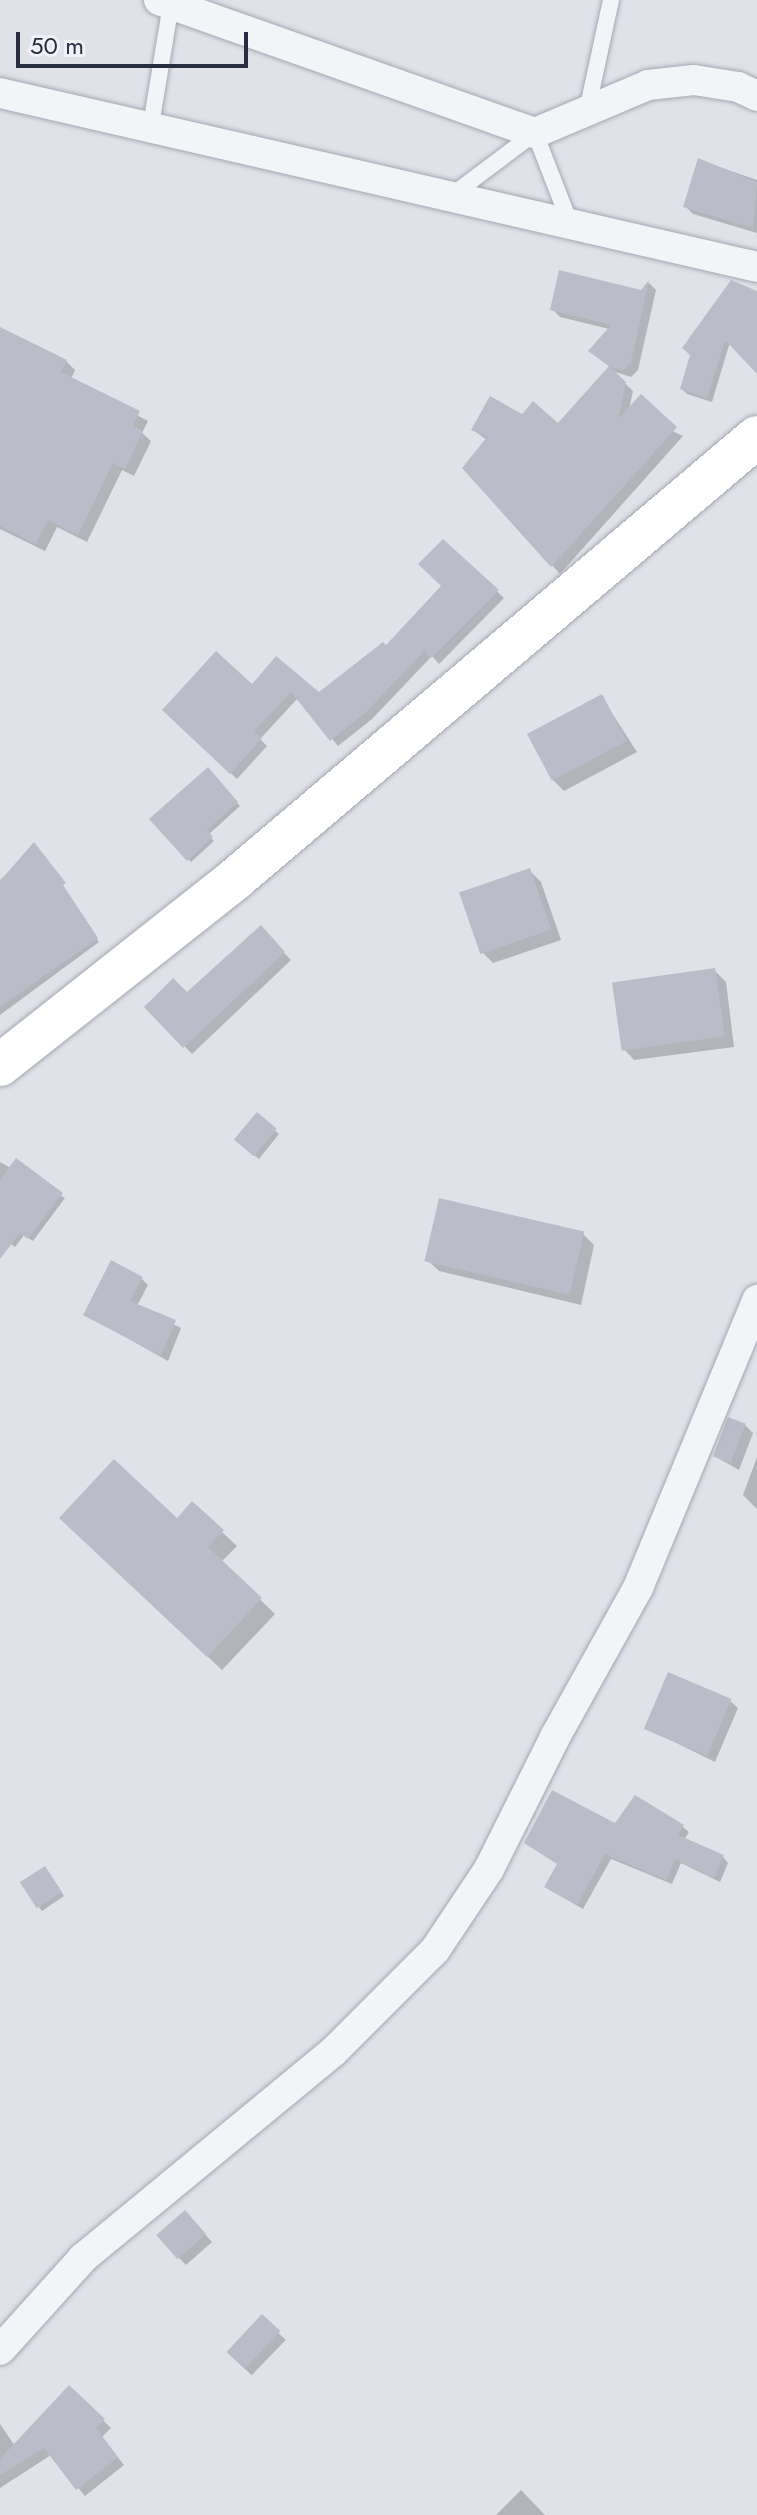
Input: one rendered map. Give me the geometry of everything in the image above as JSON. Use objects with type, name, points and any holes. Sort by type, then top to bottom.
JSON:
[{"type":"street","points":[[165,2],[535,133],[648,85],[694,80],[738,87],[757,96]]},
{"type":"street","points":[[0,93],[151,125],[447,199],[757,267]]},
{"type":"street","points":[[0,1065],[234,880],[757,437]]},
{"type":"street","points":[[0,2350],[83,2258],[333,2052],[435,1950],[489,1869],[638,1588],[757,1300]]},
{"type":"lane","points":[[587,111],[611,0]]},
{"type":"lane","points":[[151,125],[165,2]]},
{"type":"lane","points":[[447,199],[535,133],[571,226]]},
{"type":"building","points":[[698,158],[757,182],[753,228],[683,207]]},
{"type":"building","points":[[559,270],[641,290],[649,280],[631,362],[623,371],[609,366],[588,351],[611,325],[550,310]]},
{"type":"building","points":[[731,280],[757,291],[757,374],[725,340],[707,398],[680,389],[690,355],[682,348]]},
{"type":"building","points":[[0,327],[67,360],[61,372],[140,411],[133,426],[143,431],[125,469],[113,463],[78,535],[48,520],[36,544],[0,526]]},
{"type":"building","points":[[609,366],[626,382],[618,419],[641,394],[677,427],[551,567],[462,468],[487,437],[471,430],[490,396],[522,414],[533,401],[558,423]]},
{"type":"building","points":[[443,539],[499,590],[431,658],[424,651],[366,712],[330,741],[291,692],[254,731],[262,738],[230,774],[162,710],[216,651],[252,684],[276,656],[319,692],[383,642],[386,645],[441,586],[418,564]]},
{"type":"building","points":[[602,694],[627,741],[552,781],[527,734]]},
{"type":"building","points":[[208,767],[238,802],[207,830],[213,837],[187,861],[149,819]]},
{"type":"building","points":[[34,842],[66,883],[63,885],[98,938],[0,1007],[0,881]]},
{"type":"building","points":[[530,868],[551,929],[480,954],[459,892]]},
{"type":"building","points":[[261,925],[285,952],[183,1048],[144,1007],[173,978],[187,992]]},
{"type":"building","points":[[715,968],[725,1036],[622,1051],[612,982]]},
{"type":"building","points":[[257,1112],[277,1129],[254,1156],[234,1140]]},
{"type":"building","points":[[16,1158],[63,1193],[28,1239],[20,1233],[0,1259],[0,1180]]},
{"type":"building","points":[[439,1198],[584,1232],[570,1295],[424,1261]]},
{"type":"building","points":[[111,1260],[143,1277],[130,1301],[176,1320],[161,1356],[83,1315]]},
{"type":"building","points":[[728,1417],[746,1424],[731,1463],[713,1456]]},
{"type":"building","points":[[114,1459],[177,1518],[192,1501],[224,1530],[208,1547],[262,1598],[207,1657],[59,1518]]},
{"type":"building","points":[[668,1672],[732,1699],[707,1756],[644,1729]]},
{"type":"building","points":[[552,1790],[615,1823],[635,1795],[684,1825],[678,1835],[724,1855],[714,1878],[675,1859],[666,1880],[605,1854],[577,1905],[544,1887],[557,1864],[524,1843]]},
{"type":"building","points":[[45,1866],[62,1892],[37,1908],[20,1882]]},
{"type":"building","points":[[185,2210],[206,2234],[177,2259],[156,2235]]},
{"type":"building","points":[[262,2314],[280,2331],[245,2369],[227,2352]]},
{"type":"building","points":[[69,2385],[105,2419],[96,2428],[118,2457],[76,2490],[44,2448],[0,2475],[0,2459]]}]
